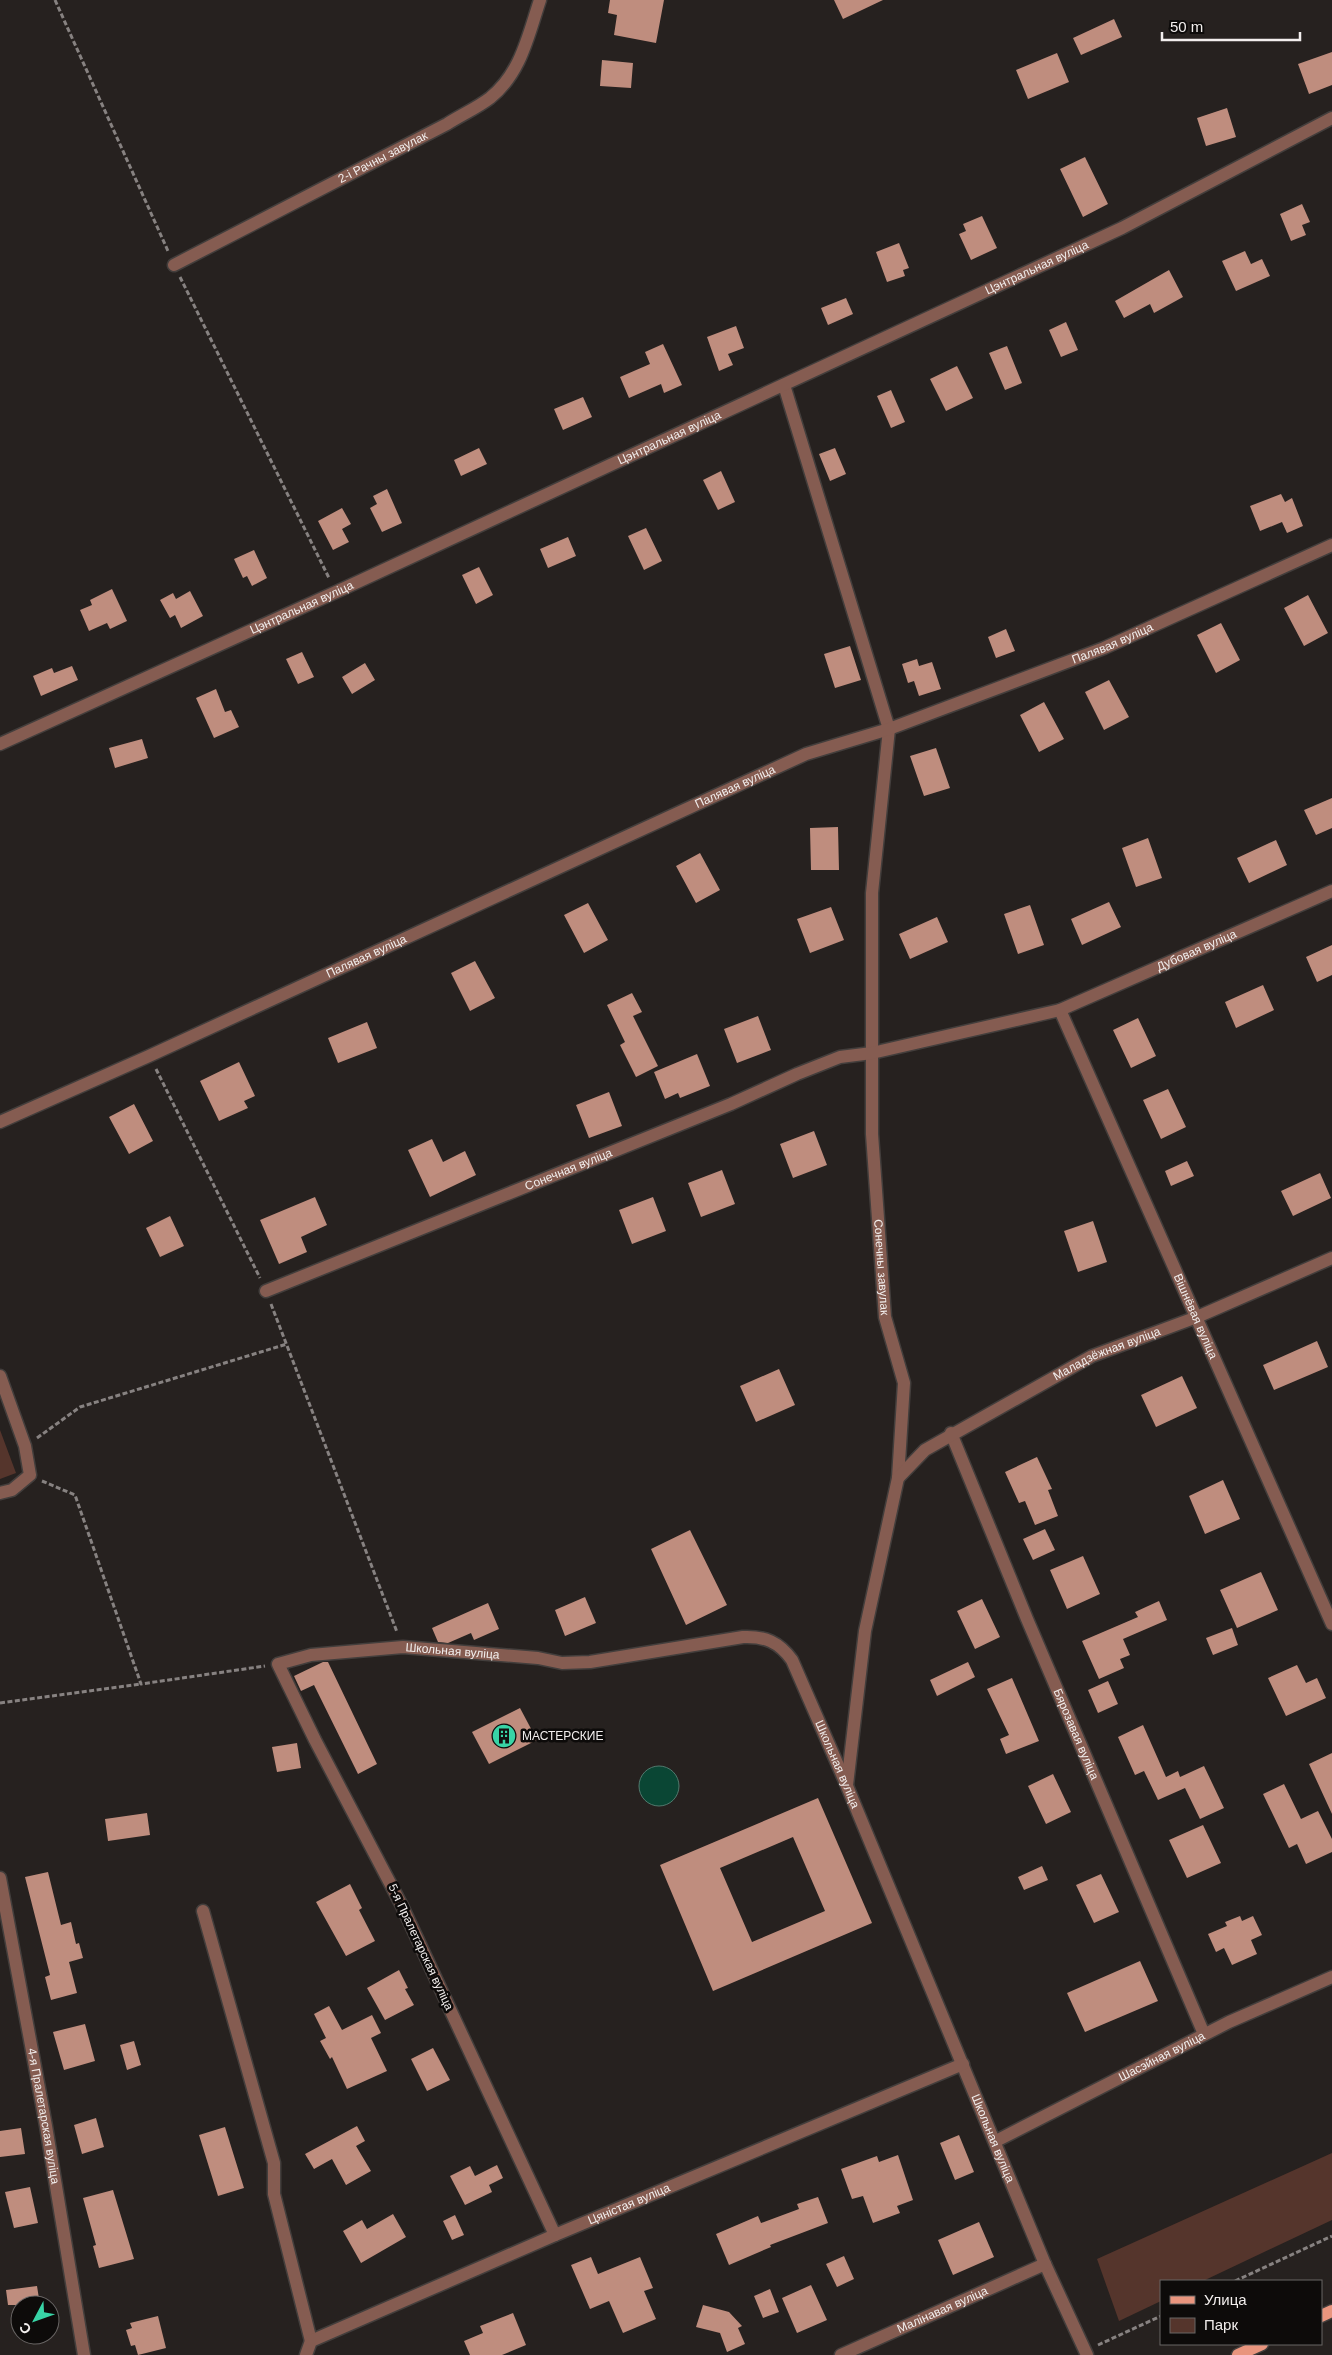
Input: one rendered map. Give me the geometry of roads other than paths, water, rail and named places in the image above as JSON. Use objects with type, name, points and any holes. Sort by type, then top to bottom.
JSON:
[{"type":"main road","points":[[1238,2355],[1260,2345]]},
{"type":"street","name":"2-і Рачны завулак","points":[[174,264],[438,128],[489,98],[508,80],[522,58],[540,0]]},
{"type":"street","name":"Цэнтральная вуліца","points":[[0,744],[336,592],[1122,228],[1332,118]]},
{"type":"street","points":[[784,385],[889,729]]},
{"type":"street","name":"Палявая вуліца","points":[[0,1122],[149,1056],[806,754],[889,729],[1104,648],[1332,545]]},
{"type":"street","name":"Сонечны завулак","points":[[847,1786],[865,1631],[898,1478],[904,1382],[885,1318],[872,1134],[872,893],[889,729]]},
{"type":"street","name":"Дубовая вуліца","points":[[1060,1010],[1332,891]]},
{"type":"street","points":[[872,1053],[1060,1010]]},
{"type":"street","name":"Вішнёвая вуліца","points":[[1060,1010],[1332,1623]]},
{"type":"street","name":"Сонечная вуліца","points":[[266,1291],[732,1104],[797,1074],[840,1057],[872,1053]]},
{"type":"street","name":"Маладзёжная вуліца","points":[[898,1478],[925,1450],[952,1433],[1092,1356],[1197,1317],[1332,1258]]},
{"type":"street","points":[[0,1376],[25,1446],[30,1475],[12,1490],[0,1493]]},
{"type":"street","name":"Бярозавая вуліца","points":[[952,1433],[1027,1619],[1204,2034]]},
{"type":"street","name":"Школьная вуліца","points":[[278,1664],[311,1655],[403,1647],[538,1658],[571,1663],[590,1662],[759,1636],[772,1641],[784,1649],[792,1660],[847,1786],[996,2141],[1045,2264],[1086,2353]]},
{"type":"street","name":"5-я Пралетарская вуліца","points":[[278,1664],[315,1740],[402,1906],[555,2235]]},
{"type":"street","name":"4-я Пралетарская вуліца","points":[[0,1878],[46,2126],[84,2355]]},
{"type":"street","points":[[202,1911],[274,2163],[274,2194],[311,2341],[306,2355]]},
{"type":"street","name":"Шасэйная вуліца","points":[[996,2141],[1204,2034],[1332,1978]]},
{"type":"street","name":"Цяністая вуліца","points":[[311,2341],[555,2235],[963,2064]]},
{"type":"street","name":"Малінавая вуліца","points":[[841,2355],[1045,2264]]},
{"type":"place","name":"МАСТЕРСКИЕ","points":[[504,1736]]}]
